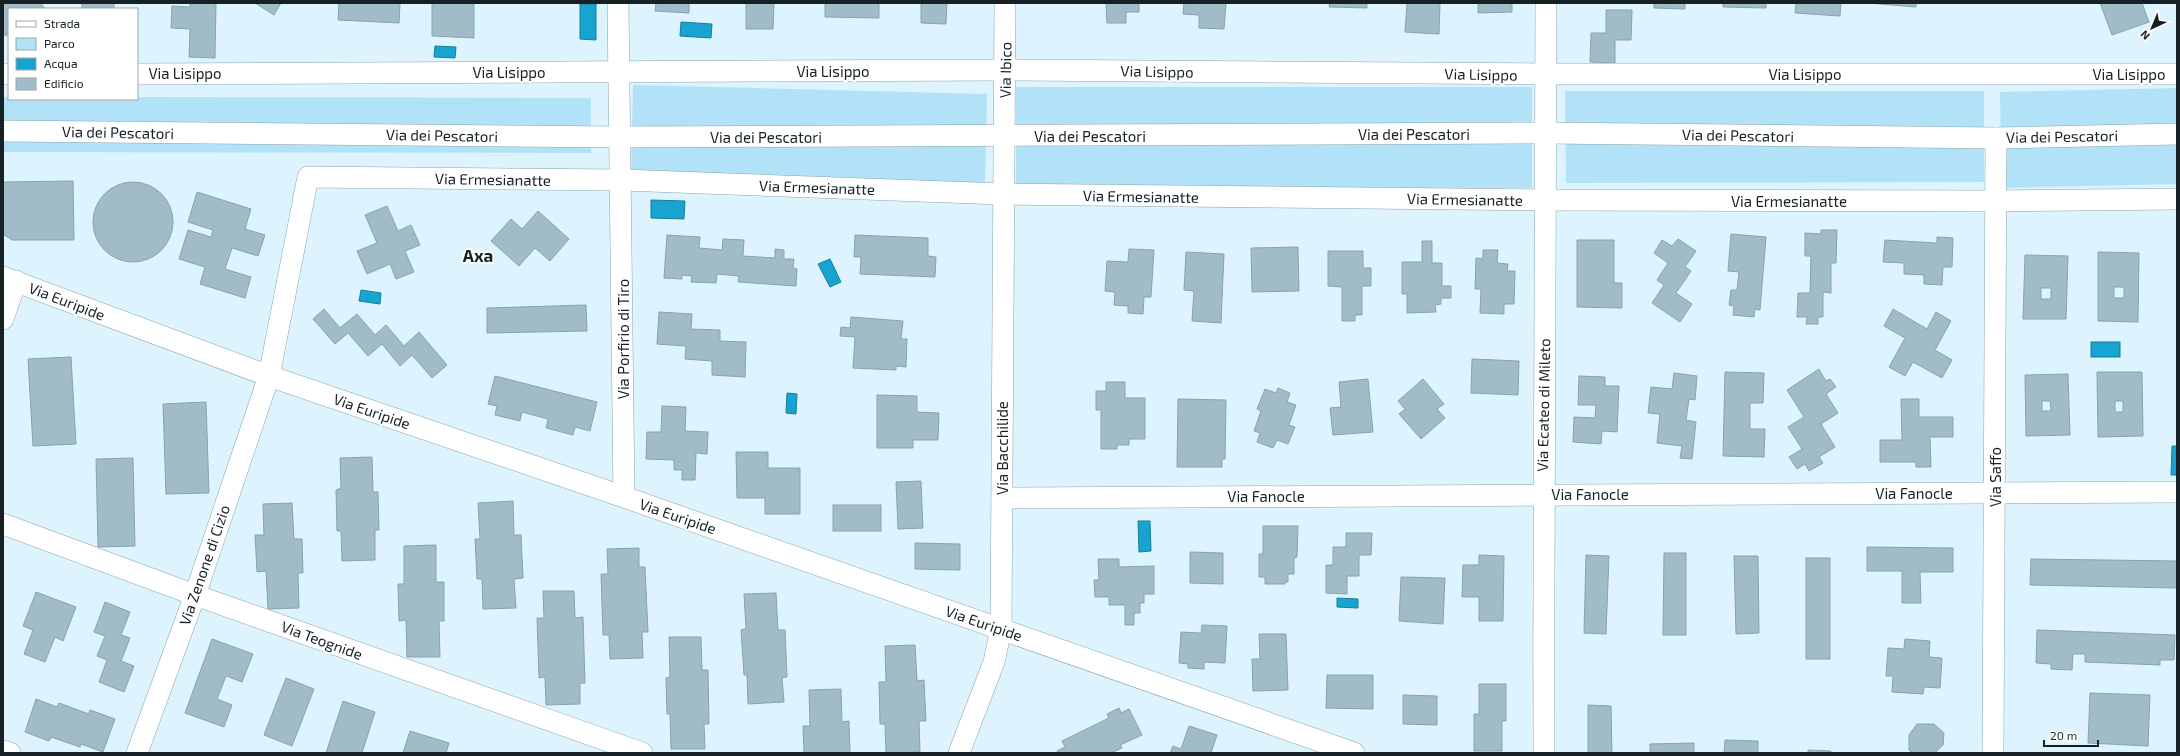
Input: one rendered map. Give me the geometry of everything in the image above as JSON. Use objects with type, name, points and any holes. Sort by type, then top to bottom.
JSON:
[{"type":"street","name":"Via Porfirio di Tiro","points":[[618,3],[619,137],[622,180],[624,497]]},
{"type":"street","name":"Via Ibico","points":[[1004,136],[1006,70],[1005,3]]},
{"type":"street","name":"Via Ecateo di Mileto","points":[[1544,753],[1542,494],[1547,133],[1546,3]]},
{"type":"street","name":"Via Lisippo","points":[[138,74],[1006,70],[1546,74],[2177,74]]},
{"type":"street","name":"Via dei Pescatori","points":[[3,131],[619,137],[1547,133],[1996,138],[2177,134]]},
{"type":"street","name":"Via Bacchilide","points":[[959,753],[994,662],[1001,629],[1004,136]]},
{"type":"street","name":"Via Saffo","points":[[1993,753],[1996,138]]},
{"type":"street","name":"Via Ermesianatte","points":[[269,376],[308,177],[622,180],[1003,194],[1546,200],[1996,201],[2177,199]]},
{"type":"street","name":"Via Euripide","points":[[9,279],[269,376],[624,497],[1354,753]]},
{"type":"street","points":[[3,319],[9,279]]},
{"type":"street","name":"Via Zenone di Cizio","points":[[137,753],[195,595],[269,376]]},
{"type":"street","name":"Via Fanocle","points":[[1002,498],[1542,494],[2177,492]]},
{"type":"street","name":"Via Teognide","points":[[3,524],[195,595],[642,753]]},
{"type":"street","points":[[3,751],[10,753]]},
{"type":"green space","points":[[633,85],[987,94],[985,184],[631,175]]},
{"type":"green space","points":[[1016,87],[1532,87],[1532,188],[1016,187]]},
{"type":"green space","points":[[2177,88],[2177,184],[2002,188],[2000,92]]},
{"type":"green space","points":[[1565,91],[1984,91],[1984,182],[1566,183]]},
{"type":"green space","points":[[3,97],[8,97],[8,100],[138,100],[138,97],[591,98],[591,153],[3,152]]},
{"type":"water","points":[[580,4],[596,4],[596,40],[580,39]]},
{"type":"water","points":[[681,22],[712,24],[711,38],[680,36]]},
{"type":"water","points":[[435,46],[456,47],[455,58],[434,57]]},
{"type":"water","points":[[651,200],[685,201],[684,219],[651,218]]},
{"type":"water","points":[[830,259],[841,282],[830,287],[818,264]]},
{"type":"water","points":[[361,290],[381,293],[380,304],[359,301]]},
{"type":"water","points":[[2091,342],[2120,342],[2120,357],[2091,357]]},
{"type":"water","points":[[787,393],[797,394],[796,414],[786,413]]},
{"type":"water","points":[[2172,446],[2177,446],[2177,475],[2171,475]]},
{"type":"water","points":[[1138,521],[1150,521],[1151,551],[1139,552]]},
{"type":"water","points":[[1337,598],[1358,599],[1358,608],[1337,607]]},
{"type":"building","points":[[3,3],[41,3],[44,8],[8,8],[8,34],[6,36],[3,32]]},
{"type":"building","points":[[82,3],[114,3],[114,8],[82,8]]},
{"type":"building","points":[[190,3],[216,3],[215,58],[189,57],[190,29],[171,28],[172,6],[190,7]]},
{"type":"building","points":[[255,3],[281,3],[274,15]]},
{"type":"building","points":[[339,3],[400,3],[399,23],[338,20]]},
{"type":"building","points":[[432,3],[474,3],[474,38],[432,36]]},
{"type":"building","points":[[656,3],[689,3],[689,13],[655,11]]},
{"type":"building","points":[[774,3],[773,29],[746,29],[746,4]]},
{"type":"building","points":[[825,3],[879,3],[879,18],[825,17]]},
{"type":"building","points":[[921,3],[947,3],[946,24],[921,23]]},
{"type":"building","points":[[1106,3],[1139,3],[1139,12],[1126,12],[1126,23],[1107,23]]},
{"type":"building","points":[[1184,3],[1226,3],[1224,29],[1199,28],[1199,15],[1183,14]]},
{"type":"building","points":[[1330,3],[1367,3],[1367,8],[1329,7]]},
{"type":"building","points":[[1407,3],[1440,3],[1439,34],[1405,32]]},
{"type":"building","points":[[1478,3],[1512,3],[1512,12],[1478,13]]},
{"type":"building","points":[[1654,3],[1685,3],[1685,9],[1654,8]]},
{"type":"building","points":[[1723,3],[1766,3],[1766,8],[1723,7]]},
{"type":"building","points":[[1796,3],[1841,3],[1840,16],[1795,13]]},
{"type":"building","points":[[1868,3],[1916,3],[1916,7]]},
{"type":"building","points":[[2100,3],[2142,3],[2149,22],[2112,35]]},
{"type":"building","points":[[1606,10],[1632,10],[1631,40],[1615,40],[1615,63],[1590,62],[1591,33],[1606,33]]},
{"type":"building","points":[[73,181],[74,240],[12,240],[3,234],[3,182]]},
{"type":"building","points":[[133,182],[148,185],[161,194],[170,207],[173,222],[170,237],[161,250],[148,259],[133,262],[118,259],[105,250],[96,237],[93,222],[96,207],[105,194],[118,185]]},
{"type":"building","points":[[197,192],[251,209],[245,229],[265,235],[258,256],[232,248],[225,269],[251,277],[245,298],[200,284],[205,267],[179,259],[188,230],[211,237],[213,230],[188,222]]},
{"type":"building","points":[[387,206],[398,231],[411,225],[420,245],[405,251],[414,272],[396,279],[390,264],[367,274],[357,251],[377,243],[365,215]]},
{"type":"building","points":[[538,211],[569,239],[550,261],[535,248],[519,266],[491,241],[511,219],[522,229]]},
{"type":"building","points":[[1821,230],[1837,230],[1836,263],[1831,263],[1831,293],[1823,292],[1823,317],[1818,317],[1818,324],[1806,324],[1807,317],[1797,317],[1798,293],[1810,293],[1811,256],[1805,256],[1805,233],[1821,234]]},
{"type":"building","points":[[1731,234],[1766,237],[1760,310],[1755,309],[1754,317],[1733,315],[1734,306],[1729,305],[1731,290],[1737,290],[1739,272],[1728,271]]},
{"type":"building","points":[[667,235],[700,237],[699,248],[722,250],[723,239],[744,240],[743,256],[775,258],[775,249],[784,250],[784,259],[794,259],[793,268],[797,269],[796,286],[738,282],[739,276],[717,274],[716,283],[691,282],[692,276],[682,275],[682,279],[664,278]]},
{"type":"building","points":[[855,235],[928,238],[928,256],[936,257],[935,277],[860,274],[861,257],[854,257]]},
{"type":"building","points":[[1937,237],[1953,238],[1952,267],[1943,267],[1942,285],[1924,284],[1924,275],[1904,274],[1904,263],[1883,262],[1885,240],[1937,243]]},
{"type":"building","points":[[1678,239],[1696,251],[1685,267],[1691,271],[1676,293],[1692,304],[1680,322],[1652,303],[1664,285],[1657,280],[1668,263],[1654,253],[1662,240],[1672,246]]},
{"type":"building","points":[[1577,240],[1614,240],[1614,283],[1622,283],[1622,308],[1577,307]]},
{"type":"building","points":[[1422,241],[1432,241],[1432,263],[1442,263],[1442,286],[1451,286],[1451,298],[1441,298],[1441,304],[1435,305],[1436,312],[1407,313],[1407,294],[1402,294],[1402,262],[1422,262]]},
{"type":"building","points":[[1298,247],[1299,291],[1252,292],[1251,248]]},
{"type":"building","points":[[1129,249],[1154,250],[1151,297],[1144,297],[1143,314],[1128,313],[1128,306],[1114,305],[1115,292],[1105,291],[1107,261],[1128,262]]},
{"type":"building","points":[[1483,250],[1498,250],[1497,263],[1508,264],[1507,271],[1515,271],[1514,304],[1504,304],[1504,314],[1480,313],[1481,289],[1475,289],[1476,258],[1483,259]]},
{"type":"building","points":[[1328,251],[1363,251],[1363,268],[1371,268],[1371,286],[1362,286],[1362,315],[1355,315],[1355,321],[1342,321],[1342,287],[1328,286]]},
{"type":"building","points":[[1186,252],[1224,254],[1221,323],[1192,321],[1194,291],[1184,290]]},
{"type":"building","points":[[2098,252],[2139,253],[2138,322],[2098,321]],"holes":[[[2114,287],[2124,287],[2124,298],[2114,298]]]},
{"type":"building","points":[[2025,255],[2068,256],[2066,319],[2023,319]],"holes":[[[2041,288],[2051,288],[2051,299],[2041,299]]]},
{"type":"building","points":[[586,305],[587,331],[487,333],[487,308]]},
{"type":"building","points":[[324,309],[340,328],[357,314],[375,335],[386,325],[404,346],[419,332],[447,365],[432,378],[412,355],[400,366],[382,344],[368,356],[348,333],[335,344],[313,319]]},
{"type":"building","points":[[1893,309],[1927,329],[1936,312],[1951,321],[1935,350],[1952,360],[1942,378],[1913,362],[1905,376],[1889,367],[1905,338],[1884,326]]},
{"type":"building","points":[[659,312],[692,314],[691,329],[720,330],[720,341],[746,342],[745,377],[712,375],[712,361],[685,359],[686,346],[657,344]]},
{"type":"building","points":[[851,317],[903,321],[901,339],[907,339],[906,367],[896,366],[896,370],[853,368],[855,337],[840,336],[841,327],[850,328]]},
{"type":"building","points":[[71,357],[76,444],[33,446],[28,359]]},
{"type":"building","points":[[1472,359],[1519,361],[1518,395],[1471,393]]},
{"type":"building","points":[[1819,369],[1826,381],[1830,379],[1836,387],[1826,394],[1838,413],[1821,424],[1835,447],[1819,457],[1823,463],[1809,471],[1805,464],[1797,469],[1789,457],[1802,449],[1788,427],[1804,417],[1787,390]]},
{"type":"building","points":[[1725,372],[1764,373],[1763,403],[1750,403],[1750,429],[1765,429],[1764,457],[1723,456]]},
{"type":"building","points":[[2097,372],[2142,372],[2143,436],[2098,437]],"holes":[[[2115,401],[2123,401],[2123,412],[2115,412]]]},
{"type":"building","points":[[1674,373],[1697,376],[1695,400],[1689,399],[1686,420],[1696,422],[1692,459],[1680,458],[1682,446],[1657,443],[1660,414],[1648,413],[1651,387],[1672,389]]},
{"type":"building","points":[[2068,374],[2070,435],[2026,436],[2025,375]],"holes":[[[2042,401],[2050,401],[2051,411],[2042,411]]]},
{"type":"building","points":[[495,376],[597,402],[590,431],[575,427],[573,435],[546,428],[548,419],[522,412],[520,421],[495,415],[497,406],[488,404]]},
{"type":"building","points":[[1579,376],[1605,377],[1605,386],[1619,386],[1617,432],[1602,431],[1601,444],[1573,442],[1574,417],[1595,418],[1596,405],[1578,405]]},
{"type":"building","points":[[1368,379],[1373,432],[1333,435],[1330,408],[1341,407],[1339,382]]},
{"type":"building","points":[[1423,379],[1444,404],[1437,409],[1445,418],[1421,439],[1399,414],[1405,409],[1398,401]]},
{"type":"building","points":[[1106,382],[1125,382],[1125,398],[1145,398],[1145,439],[1129,439],[1129,445],[1117,445],[1117,449],[1101,449],[1101,410],[1096,410],[1096,391],[1106,391]]},
{"type":"building","points":[[1278,388],[1290,393],[1287,402],[1296,405],[1289,425],[1295,427],[1288,444],[1277,440],[1273,448],[1257,442],[1260,433],[1254,431],[1261,411],[1257,409],[1265,389],[1276,393]]},
{"type":"building","points":[[877,395],[917,396],[917,412],[939,413],[938,440],[913,440],[913,448],[877,448]]},
{"type":"building","points":[[1178,399],[1226,400],[1225,459],[1222,459],[1222,467],[1177,467]]},
{"type":"building","points":[[1901,399],[1919,399],[1919,417],[1953,417],[1953,437],[1930,437],[1931,467],[1916,467],[1916,462],[1880,462],[1880,440],[1902,440]]},
{"type":"building","points":[[206,402],[209,493],[166,494],[163,404]]},
{"type":"building","points":[[662,406],[686,407],[685,431],[708,432],[707,454],[696,453],[695,480],[682,480],[682,470],[674,470],[674,460],[646,459],[647,432],[661,432]]},
{"type":"building","points":[[736,452],[768,452],[768,468],[800,468],[800,514],[765,514],[765,498],[737,498]]},
{"type":"building","points":[[372,457],[373,492],[378,492],[379,530],[375,530],[375,560],[342,561],[341,531],[337,531],[336,490],[341,488],[340,458]]},
{"type":"building","points":[[133,458],[135,546],[98,547],[96,459]]},
{"type":"building","points":[[921,481],[923,528],[898,529],[896,482]]},
{"type":"building","points":[[513,501],[514,535],[521,535],[523,578],[514,579],[516,608],[483,609],[482,579],[477,579],[475,539],[480,539],[478,503]]},
{"type":"building","points":[[292,503],[294,539],[302,539],[303,573],[298,573],[299,608],[268,609],[266,571],[257,572],[255,535],[264,535],[263,504]]},
{"type":"building","points":[[833,505],[881,505],[881,531],[833,531]]},
{"type":"building","points":[[1263,526],[1298,526],[1297,557],[1294,558],[1294,574],[1288,574],[1288,582],[1285,582],[1285,584],[1265,584],[1265,577],[1259,577],[1259,554],[1263,554]]},
{"type":"building","points":[[1346,533],[1372,533],[1371,555],[1359,555],[1359,576],[1347,576],[1347,594],[1326,593],[1326,565],[1333,565],[1333,547],[1346,547]]},
{"type":"building","points":[[915,543],[960,544],[960,570],[915,569]]},
{"type":"building","points":[[436,545],[436,582],[444,582],[444,621],[439,621],[440,657],[407,657],[406,620],[399,621],[398,584],[404,584],[404,546]]},
{"type":"building","points":[[1867,547],[1953,548],[1953,572],[1920,572],[1921,603],[1902,603],[1902,571],[1867,571]]},
{"type":"building","points":[[639,548],[639,567],[645,567],[648,632],[642,632],[643,658],[610,659],[609,635],[603,635],[601,574],[608,574],[607,549]]},
{"type":"building","points":[[1190,552],[1223,553],[1223,584],[1190,583]]},
{"type":"building","points":[[1664,553],[1686,553],[1686,635],[1663,635]]},
{"type":"building","points":[[1479,555],[1504,556],[1503,621],[1479,621],[1479,597],[1462,597],[1463,565],[1479,565]]},
{"type":"building","points":[[1586,555],[1609,556],[1606,634],[1584,633]]},
{"type":"building","points":[[1734,556],[1758,556],[1759,633],[1736,634]]},
{"type":"building","points":[[1806,558],[1830,558],[1830,659],[1806,659]]},
{"type":"building","points":[[1098,559],[1119,559],[1119,567],[1154,566],[1154,594],[1144,594],[1144,603],[1140,603],[1140,613],[1134,613],[1134,625],[1125,625],[1125,605],[1109,605],[1109,597],[1095,597],[1094,580],[1099,580]]},
{"type":"building","points":[[2031,559],[2177,561],[2177,588],[2030,585]]},
{"type":"building","points":[[1401,577],[1445,578],[1443,624],[1399,621]]},
{"type":"building","points":[[543,591],[574,591],[575,618],[583,617],[585,683],[580,683],[580,704],[546,705],[545,677],[539,678],[537,618],[544,618]]},
{"type":"building","points":[[36,592],[76,607],[63,641],[55,637],[45,662],[24,654],[33,630],[23,626]]},
{"type":"building","points":[[776,593],[778,630],[785,630],[787,677],[782,678],[784,702],[748,704],[747,675],[744,675],[741,630],[746,629],[744,594]]},
{"type":"building","points":[[105,602],[130,612],[121,635],[130,638],[121,661],[134,666],[124,692],[99,682],[107,660],[97,656],[105,636],[94,632]]},
{"type":"building","points":[[1202,625],[1227,626],[1225,663],[1204,662],[1204,669],[1188,668],[1188,664],[1179,663],[1181,632],[1201,633]]},
{"type":"building","points":[[2037,630],[2175,635],[2174,660],[2160,660],[2160,665],[2085,662],[2085,654],[2073,654],[2072,670],[2051,669],[2051,664],[2036,663]]},
{"type":"building","points":[[1259,634],[1286,634],[1288,690],[1253,691],[1252,659],[1260,659]]},
{"type":"building","points":[[669,637],[701,637],[702,670],[708,670],[709,724],[704,724],[705,749],[671,749],[670,714],[667,714],[666,678],[670,677]]},
{"type":"building","points":[[212,639],[253,654],[242,682],[226,676],[217,699],[232,705],[224,727],[185,713]]},
{"type":"building","points":[[1905,639],[1930,641],[1929,657],[1942,658],[1940,688],[1924,687],[1923,694],[1892,692],[1893,676],[1886,676],[1888,648],[1904,649]]},
{"type":"building","points":[[915,645],[917,681],[924,680],[926,721],[919,721],[920,752],[886,753],[885,724],[880,724],[879,682],[886,682],[885,646]]},
{"type":"building","points":[[1327,675],[1373,675],[1373,709],[1326,708]]},
{"type":"building","points":[[286,678],[314,689],[292,746],[264,735]]},
{"type":"building","points":[[1479,684],[1506,684],[1506,721],[1502,721],[1502,751],[1474,751],[1474,714],[1479,714]]},
{"type":"building","points":[[841,689],[842,722],[849,721],[850,753],[804,753],[803,726],[810,726],[809,690]]},
{"type":"building","points":[[2090,693],[2150,695],[2148,746],[2088,743]]},
{"type":"building","points":[[1403,695],[1437,696],[1437,725],[1403,724]]},
{"type":"building","points":[[36,699],[57,707],[59,703],[89,714],[90,710],[115,719],[103,752],[81,744],[80,747],[51,737],[49,741],[25,732]]},
{"type":"building","points":[[343,701],[375,712],[362,753],[326,753]]},
{"type":"building","points":[[1588,705],[1611,706],[1612,753],[1588,753]]},
{"type":"building","points":[[1119,708],[1121,713],[1129,709],[1142,735],[1120,745],[1122,748],[1111,753],[1058,753],[1057,751],[1065,747],[1062,741],[1109,718],[1107,714]]},
{"type":"building","points":[[1917,724],[1934,724],[1944,733],[1943,745],[1935,753],[1912,753],[1909,750],[1909,735]]},
{"type":"building","points":[[1189,726],[1217,735],[1211,753],[1170,753],[1173,746],[1181,749]]},
{"type":"building","points":[[410,731],[449,743],[446,753],[403,753]]},
{"type":"building","points":[[1725,740],[1758,741],[1758,753],[1724,753]]},
{"type":"building","points":[[1694,743],[1694,753],[1650,753],[1650,744]]},
{"type":"building","points":[[1808,750],[1831,751],[1831,753],[1808,753]]},
{"type":"district","name":"Axa","points":[[478,255]]}]
